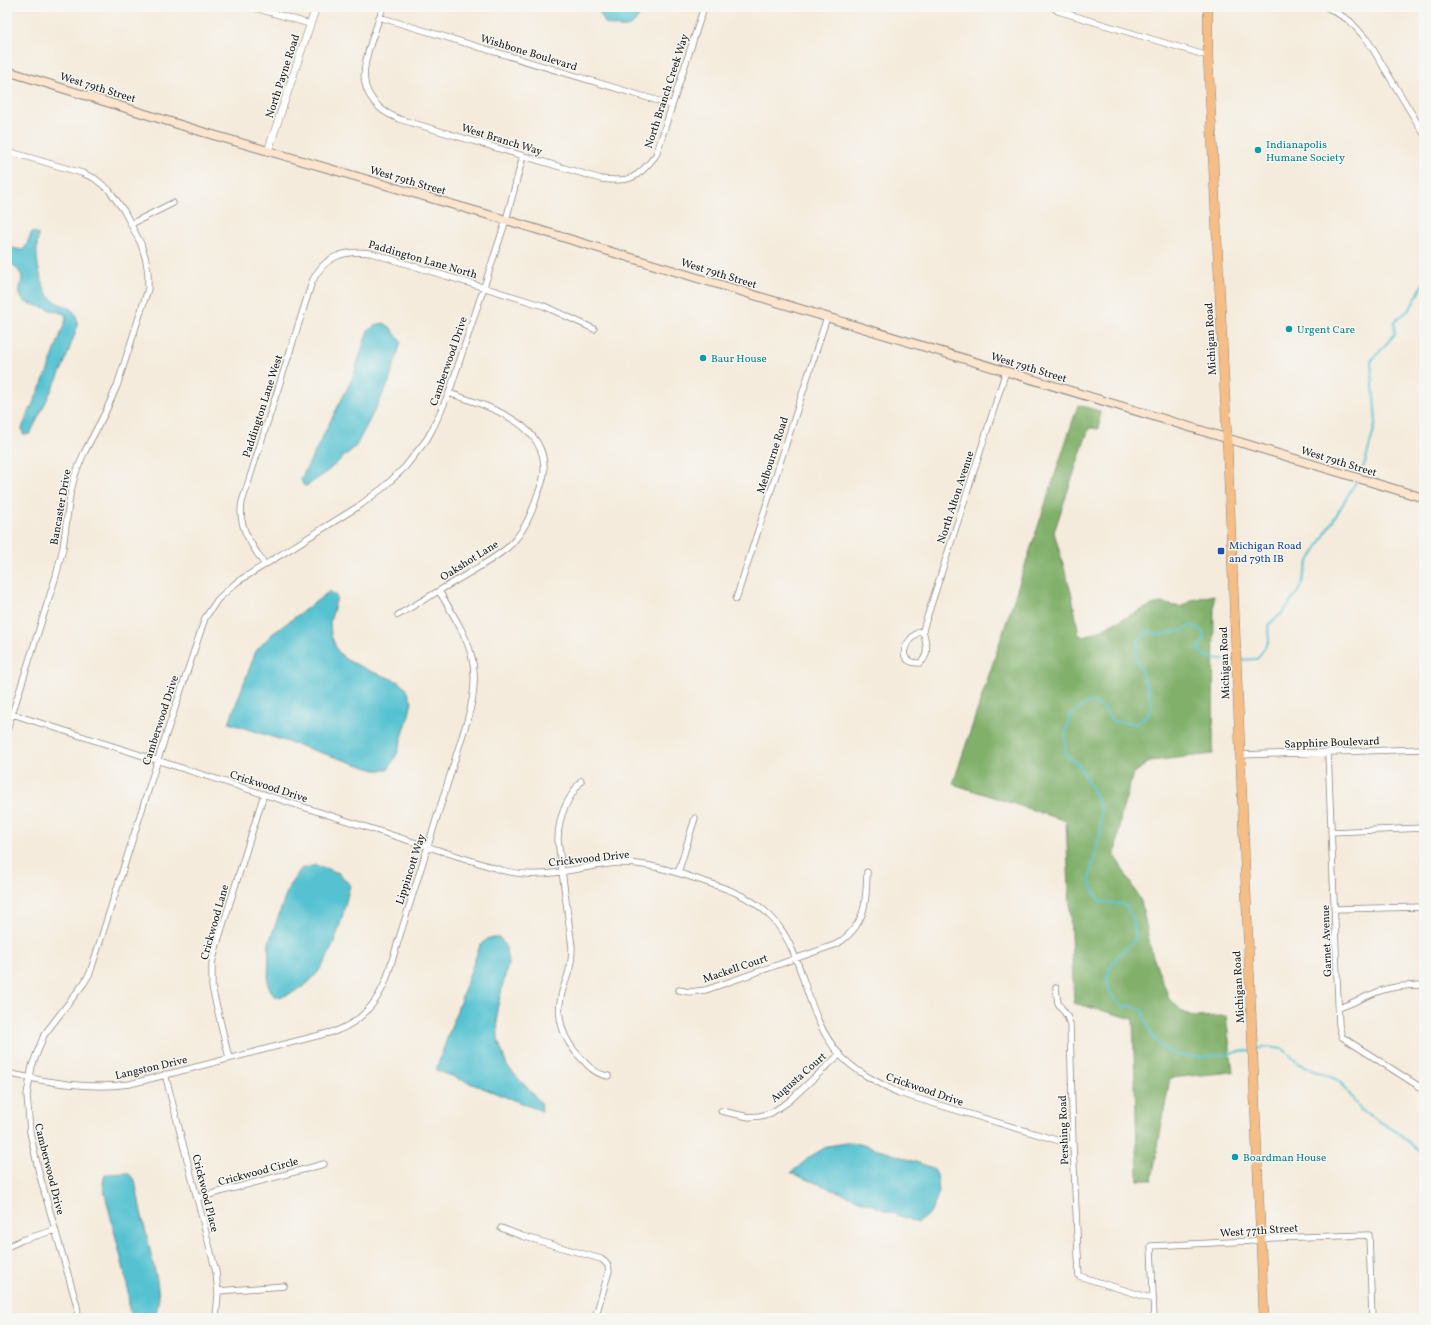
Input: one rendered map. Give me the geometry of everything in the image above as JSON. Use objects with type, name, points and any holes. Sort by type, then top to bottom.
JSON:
[{"type":"main road","name":"Michigan Road","points":[[1208,7],[1208,56],[1227,438],[1264,1318]]},
{"type":"main road","name":"West 79th Street","points":[[7,71],[268,151],[506,220],[1424,498]]},
{"type":"street","points":[[252,7],[310,24]]},
{"type":"street","name":"North Payne Road","points":[[268,151],[316,7]]},
{"type":"street","points":[[379,17],[383,7]]},
{"type":"street","name":"North Branch Creek Way","points":[[637,175],[645,170],[656,155],[704,7]]},
{"type":"street","points":[[1053,7],[1058,11],[1208,56]]},
{"type":"street","points":[[1326,7],[1346,18],[1368,41],[1424,134]]},
{"type":"street","name":"West Branch Way","points":[[379,17],[364,65],[364,78],[370,95],[381,109],[399,119],[601,179],[619,180],[637,175]]},
{"type":"street","name":"Wishbone Boulevard","points":[[379,17],[672,106]]},
{"type":"street","name":"Bancaster Drive","points":[[7,151],[76,171],[94,178],[114,195],[141,244],[146,260],[148,276],[146,296],[114,392],[84,453],[75,475],[70,495],[64,541],[58,570],[7,730]]},
{"type":"street","name":"Camberwood Drive","points":[[78,1318],[77,1306],[55,1230],[30,1132],[27,1102],[29,1078],[32,1066],[44,1035],[90,973],[157,760],[205,618],[214,604],[228,589],[359,506],[405,467],[427,438],[450,393],[506,220],[523,156]]},
{"type":"street","points":[[131,224],[173,203]]},
{"type":"street","name":"Paddington Lane North","points":[[333,258],[351,252],[371,253],[544,306],[594,329]]},
{"type":"street","name":"Paddington Lane West","points":[[265,565],[245,532],[241,519],[241,506],[312,282],[321,268],[333,258]]},
{"type":"street","name":"Melbourne Road","points":[[736,599],[827,317]]},
{"type":"street","name":"North Alton Avenue","points":[[923,630],[915,633],[908,641],[904,649],[904,656],[907,660],[914,663],[920,663],[926,656],[927,648],[923,630],[1006,371]]},
{"type":"street","name":"Oakshot Lane","points":[[398,615],[495,557],[515,540],[523,530],[530,516],[542,482],[544,472],[543,459],[536,440],[519,424],[496,410],[450,393]]},
{"type":"street","name":"Lippincott Way","points":[[229,1058],[336,1030],[353,1022],[370,1007],[378,997],[386,980],[472,707],[475,685],[474,663],[468,641],[461,626],[439,591]]},
{"type":"street","name":"Crickwood Drive","points":[[12,714],[507,872],[527,874],[562,871],[615,863],[633,863],[656,866],[734,892],[752,900],[776,921],[788,939],[815,1014],[831,1042],[851,1065],[868,1078],[899,1093],[1073,1145]]},
{"type":"street","name":"Sapphire Boulevard","points":[[1240,755],[1424,749]]},
{"type":"street","name":"Garnet Avenue","points":[[1328,752],[1339,1025],[1342,1037],[1420,1087]]},
{"type":"street","points":[[581,781],[566,802],[559,822],[558,840],[572,947],[571,965],[562,992],[560,1018],[562,1028],[572,1048],[588,1066],[597,1073],[608,1076]]},
{"type":"street","name":"Crickwood Lane","points":[[229,1058],[212,987],[212,963],[264,794]]},
{"type":"street","points":[[678,873],[695,818]]},
{"type":"street","points":[[1331,832],[1424,828]]},
{"type":"street","name":"Mackell Court","points":[[679,990],[695,992],[706,990],[837,944],[855,929],[861,918],[866,904],[867,872]]},
{"type":"street","points":[[1335,909],[1424,907]]},
{"type":"street","points":[[1339,1008],[1353,1004],[1380,991],[1400,986],[1424,985]]},
{"type":"street","name":"Pershing Road","points":[[1056,988],[1058,1003],[1067,1016],[1070,1024],[1073,1145],[1079,1276],[1153,1299]]},
{"type":"street","name":"Augusta Court","points":[[721,1111],[749,1117],[771,1113],[788,1102],[840,1054]]},
{"type":"street","name":"Langston Drive","points":[[7,1073],[29,1078],[86,1086],[106,1087],[130,1084],[229,1058]]},
{"type":"street","name":"Crickwood Place","points":[[165,1074],[216,1272],[218,1291],[216,1318]]},
{"type":"street","name":"Crickwood Circle","points":[[197,1198],[324,1164]]},
{"type":"street","points":[[501,1228],[522,1236],[601,1259],[606,1262],[609,1266],[609,1271],[595,1318]]},
{"type":"street","points":[[7,1247],[22,1240],[55,1230]]},
{"type":"street","name":"West 77th Street","points":[[1153,1299],[1151,1246],[1261,1239],[1369,1235],[1372,1318]]},
{"type":"street","points":[[218,1291],[284,1286]]},
{"type":"street","points":[[1153,1299],[1154,1318]]},
{"type":"green space","points":[[1078,405],[1100,411],[1099,429],[1089,428],[1054,532],[1072,596],[1079,635],[1085,637],[1152,605],[1161,603],[1181,607],[1192,600],[1214,595],[1213,754],[1150,761],[1133,774],[1121,815],[1115,856],[1141,901],[1152,954],[1169,998],[1183,1012],[1195,1017],[1226,1016],[1233,1072],[1170,1078],[1152,1180],[1138,1180],[1133,1019],[1074,1003],[1066,821],[953,784]]},
{"type":"water","points":[[597,7],[642,7],[640,14],[633,24],[618,27],[605,23]]},
{"type":"water","points":[[32,232],[37,233],[38,235],[38,266],[41,280],[46,291],[53,300],[72,310],[77,320],[77,328],[63,367],[30,434],[23,434],[22,428],[48,370],[66,319],[65,314],[25,302],[20,294],[22,281],[21,274],[17,268],[7,260],[8,247],[22,250],[25,248]]},
{"type":"water","points":[[384,323],[390,327],[401,342],[388,385],[356,446],[323,475],[306,486],[303,485],[301,479],[353,377],[368,330]]},
{"type":"water","points":[[330,591],[337,597],[330,622],[331,635],[337,650],[345,659],[370,671],[400,682],[407,690],[412,702],[397,754],[388,770],[375,770],[229,723],[256,651],[271,635]]},
{"type":"water","points":[[316,865],[339,873],[350,885],[336,938],[329,955],[320,970],[308,983],[293,992],[275,998],[268,985],[269,943],[289,886],[301,869]]},
{"type":"water","points":[[489,938],[500,938],[506,948],[508,964],[497,1009],[498,1040],[507,1066],[541,1103],[542,1111],[436,1070],[480,945]]},
{"type":"water","points":[[852,1142],[881,1150],[933,1168],[937,1175],[939,1192],[931,1212],[918,1223],[791,1173],[811,1156],[828,1146]]},
{"type":"water","points":[[128,1173],[135,1180],[157,1280],[159,1298],[155,1318],[130,1318],[127,1282],[105,1194],[103,1183],[105,1174]]},
{"type":"waterway","points":[[1359,476],[1365,463],[1376,422],[1371,361],[1395,334],[1394,322],[1410,309],[1424,282]]},
{"type":"waterway","points":[[1239,660],[1257,659],[1269,641],[1268,625],[1283,612],[1300,589],[1308,563],[1357,480]]},
{"type":"waterway","points":[[1235,660],[1215,659],[1202,654],[1198,650],[1205,637],[1202,631],[1191,625],[1181,631],[1159,635],[1149,631],[1138,641],[1136,658],[1152,700],[1151,711],[1136,724],[1113,721],[1104,709],[1090,701],[1070,716],[1065,738],[1066,755],[1079,765],[1101,809],[1100,834],[1089,880],[1099,901],[1125,905],[1132,916],[1136,939],[1118,957],[1109,970],[1107,977],[1112,995],[1121,1006],[1132,1006],[1143,1010],[1149,1030],[1159,1044],[1170,1052],[1184,1056],[1199,1057],[1216,1056],[1251,1050]]},
{"type":"waterway","points":[[1255,1049],[1268,1047],[1283,1049],[1298,1063],[1340,1081],[1361,1110],[1397,1132],[1418,1150],[1424,1153]]},
{"type":"place","name":"Indianapolis Humane Society","points":[[1258,150]]},
{"type":"place","name":"Urgent Care","points":[[1289,329]]},
{"type":"place","name":"Baur House","points":[[703,358]]},
{"type":"place","name":"Michigan Road and 79th IB","points":[[1221,551]]},
{"type":"place","name":"Boardman House","points":[[1235,1157]]}]
